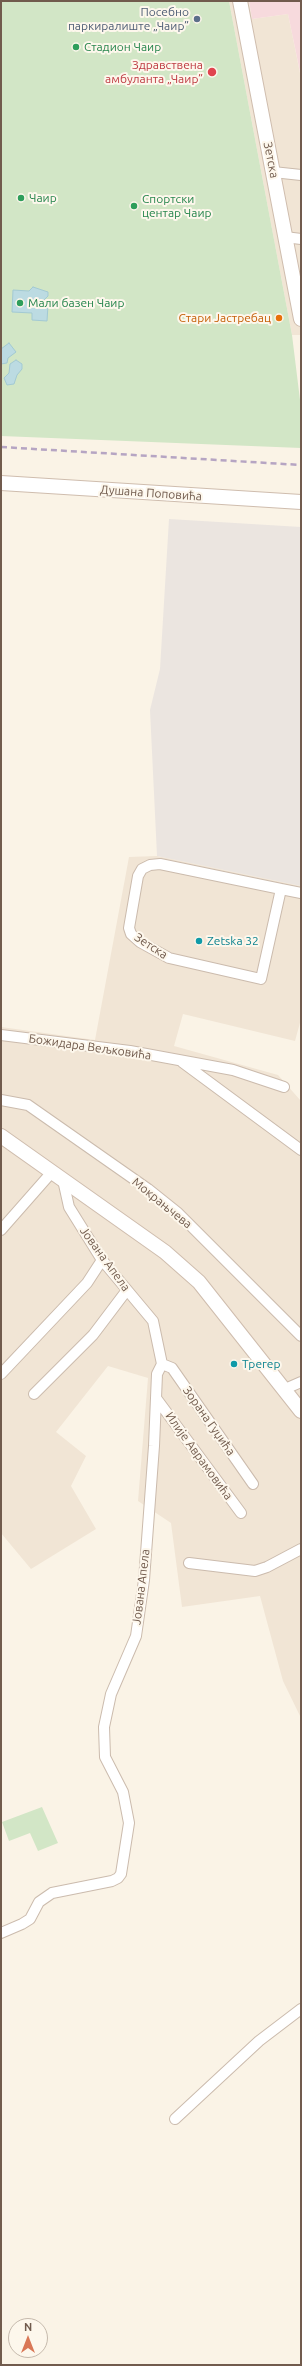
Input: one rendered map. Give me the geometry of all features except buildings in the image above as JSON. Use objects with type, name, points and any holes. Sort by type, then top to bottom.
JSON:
[{"type":"street","name":"Зетска","points":[[240,1],[301,319]]},
{"type":"street","points":[[273,172],[301,175]]},
{"type":"street","points":[[285,237],[301,239]]},
{"type":"street","name":"Душана Поповића","points":[[1,483],[301,502]]},
{"type":"street","name":"Зетска","points":[[281,889],[261,979],[169,958],[140,942],[131,934],[129,928],[138,876],[142,869],[150,865],[160,864],[301,893]]},
{"type":"street","name":"Божидара Вељковића","points":[[1,1035],[180,1060],[233,1070],[284,1088]]},
{"type":"street","name":"Божидара Вељковића","points":[[180,1060],[301,1150]]},
{"type":"street","name":"Мокрањчева","points":[[1,1100],[28,1106],[153,1193],[184,1219],[301,1336]]},
{"type":"street","points":[[1,1136],[165,1252],[199,1282],[301,1411]]},
{"type":"street","points":[[1,1230],[57,1176]]},
{"type":"street","name":"Јована Апела","points":[[1,1933],[30,1919],[39,1902],[52,1893],[112,1881],[121,1874],[129,1822],[123,1792],[105,1757],[104,1727],[110,1694],[136,1636],[144,1580],[157,1374],[162,1364],[153,1321],[102,1260],[69,1207],[57,1176]]},
{"type":"street","points":[[1,1374],[87,1283],[102,1260]]},
{"type":"street","points":[[34,1394],[93,1334],[127,1290]]},
{"type":"street","name":"Зорана Гуџића","points":[[162,1364],[172,1368],[253,1484]]},
{"type":"street","points":[[284,1389],[301,1382]]},
{"type":"street","name":"Илије Аврамовића","points":[[156,1398],[241,1513]]},
{"type":"street","points":[[189,1563],[255,1570],[267,1567],[301,1548]]},
{"type":"street","points":[[175,2119],[259,2041],[301,2009]]},
{"type":"shaded area","points":[[229,1],[249,1],[252,19],[288,14],[301,78],[301,335],[292,335]]},
{"type":"shaded area","points":[[249,1],[301,1],[301,77],[288,14],[252,19]]},
{"type":"shaded area","points":[[169,519],[301,527],[301,886],[157,856],[150,710],[160,669]]},
{"type":"shaded area","points":[[157,856],[301,886],[301,1019],[295,1041],[183,1014],[174,1046],[278,1075],[301,1101],[301,1718],[283,1681],[260,1596],[182,1607],[171,1523],[138,1501],[148,1378],[108,1366],[56,1432],[86,1456],[71,1486],[96,1529],[31,1569],[1,1533],[1,1027],[95,1040],[129,857]]},
{"type":"green space","name":"Спортски центар Чаир","points":[[1,1],[229,1],[292,335],[301,408],[301,448],[1,436]]},
{"type":"green space","points":[[42,1807],[58,1843],[38,1851],[30,1833],[9,1841],[2,1822]]},
{"type":"water","name":"Мали базен Чаир","points":[[33,287],[48,292],[48,296],[44,300],[34,302],[29,298],[29,304],[48,305],[47,321],[32,320],[32,313],[12,312],[13,290],[29,291]]},
{"type":"water","points":[[9,343],[16,352],[8,358],[7,363],[1,364],[1,349]]},
{"type":"water","points":[[16,360],[22,364],[22,369],[17,375],[14,384],[7,385],[4,378],[9,373],[10,364]]},
{"type":"railway","points":[[1,447],[301,465]]},
{"type":"place","name":"Посебно паркиралиште „Чаир”","points":[[197,19]]},
{"type":"place","name":"Стадион Чаир","points":[[76,47]]},
{"type":"place","name":"Здравствена амбуланта „Чаир”","points":[[212,72]]},
{"type":"place","name":"Чаир","points":[[21,198]]},
{"type":"place","name":"Спортски центар Чаир","points":[[134,206]]},
{"type":"place","name":"Мали базен Чаир","points":[[20,303]]},
{"type":"place","name":"Стари Јастребац","points":[[279,318]]},
{"type":"place","name":"Zetska 32","points":[[199,941]]},
{"type":"place","name":"Трегер","points":[[234,1364]]}]
